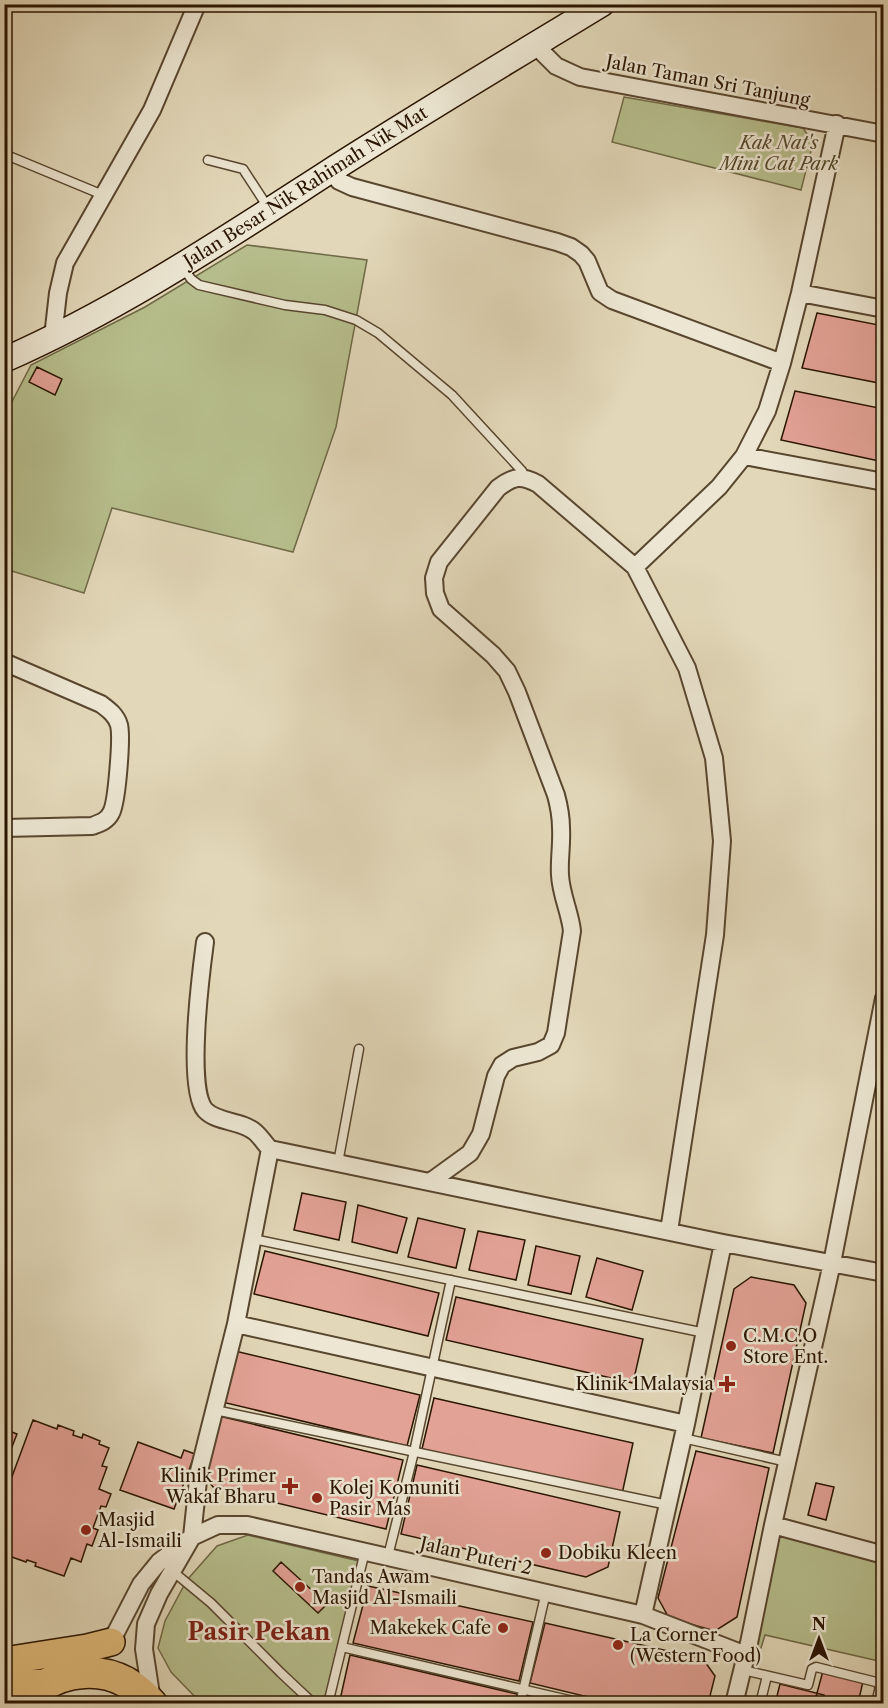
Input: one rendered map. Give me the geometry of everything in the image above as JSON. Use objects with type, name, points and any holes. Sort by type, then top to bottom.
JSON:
[{"type":"highway","points":[[24,1704],[29,1696],[60,1678],[92,1672],[110,1675],[126,1682],[141,1692],[152,1704]]},
{"type":"main road","points":[[4,1661],[111,1642]]},
{"type":"main road","points":[[4,1685],[60,1678]]},
{"type":"street","points":[[53,337],[58,292],[65,263],[152,110],[197,4]]},
{"type":"street","name":"Jalan Besar Nik Rahimah Nik Mat","points":[[8,364],[140,290],[602,4]]},
{"type":"street","name":"Jalan Taman Sri Tanjung","points":[[535,45],[556,66],[580,77],[761,116],[837,124],[884,134]]},
{"type":"street","points":[[635,567],[719,487],[744,456],[768,411],[800,292],[837,124]]},
{"type":"street","points":[[331,171],[339,181],[352,187],[571,247],[586,261],[600,292],[612,300],[782,363]]},
{"type":"street","points":[[800,292],[884,309]]},
{"type":"street","points":[[744,456],[884,482]]},
{"type":"street","points":[[430,1182],[470,1153],[481,1134],[496,1076],[502,1065],[513,1058],[538,1052],[550,1045],[556,1033],[572,931],[560,876],[561,828],[558,803],[517,692],[507,671],[493,655],[441,609],[435,593],[434,578],[439,562],[498,488],[510,479],[525,477],[538,484],[635,567],[687,668],[714,758],[722,841],[715,935],[669,1231]]},
{"type":"street","points":[[4,662],[101,704],[119,723],[121,737],[112,813],[104,821],[92,826],[4,828]]},
{"type":"street","points":[[205,942],[198,1011],[196,1078],[198,1097],[205,1110],[217,1118],[254,1131],[270,1149],[723,1243],[884,1273]]},
{"type":"street","points":[[734,1704],[832,1263],[884,998]]},
{"type":"street","points":[[60,1678],[111,1642],[141,1584],[166,1566],[192,1537],[200,1471],[236,1324],[270,1149]]},
{"type":"street","points":[[643,1615],[723,1243]]},
{"type":"street","points":[[236,1324],[432,1367],[684,1431]]},
{"type":"street","name":"Jalan Puteri 2","points":[[192,1537],[218,1525],[247,1525],[366,1551],[643,1615],[745,1662]]},
{"type":"street","points":[[773,1525],[884,1555]]},
{"type":"street","points":[[152,1704],[144,1649],[146,1624],[159,1594],[166,1566]]},
{"type":"lane","points":[[4,154],[103,195]]},
{"type":"lane","points":[[208,160],[243,169],[270,210]]},
{"type":"lane","points":[[182,264],[191,279],[200,285],[285,305],[326,310],[356,320],[378,333],[452,394],[525,477]]},
{"type":"lane","points":[[338,1163],[359,1049]]},
{"type":"lane","points":[[253,1239],[705,1333]]},
{"type":"lane","points":[[388,1556],[414,1452],[451,1280]]},
{"type":"lane","points":[[215,1410],[668,1505]]},
{"type":"lane","points":[[684,1431],[787,1462]]},
{"type":"lane","points":[[328,1704],[366,1551]]},
{"type":"lane","points":[[166,1566],[211,1603],[314,1704]]},
{"type":"lane","points":[[520,1704],[546,1592]]},
{"type":"lane","points":[[342,1647],[586,1704]]},
{"type":"lane","points":[[745,1662],[767,1676],[807,1686],[812,1669],[816,1666],[876,1682],[880,1686],[876,1704]]},
{"type":"lane","points":[[760,1704],[767,1676]]},
{"type":"green space","name":"Kak Nat's Mini Cat Park","points":[[624,97],[803,128],[813,143],[801,190],[612,142]]},
{"type":"green space","points":[[247,245],[367,260],[336,427],[293,552],[112,508],[84,593],[5,569],[4,417],[31,365],[145,307]]},
{"type":"green space","points":[[773,1525],[883,1555],[883,1662],[765,1635],[761,1648],[749,1643]]},
{"type":"green space","points":[[248,1535],[363,1562],[328,1703],[201,1703],[171,1672],[158,1648],[165,1621],[187,1580],[217,1546]]},
{"type":"building","points":[[817,313],[884,326],[884,384],[802,368]]},
{"type":"building","points":[[37,367],[62,379],[55,395],[29,382]]},
{"type":"building","points":[[795,391],[884,409],[884,462],[781,440]]},
{"type":"building","points":[[302,1193],[346,1202],[339,1240],[294,1230]]},
{"type":"building","points":[[358,1205],[407,1218],[397,1253],[352,1242]]},
{"type":"building","points":[[418,1218],[465,1229],[456,1268],[408,1257]]},
{"type":"building","points":[[478,1231],[525,1240],[516,1280],[469,1270]]},
{"type":"building","points":[[536,1246],[580,1256],[571,1294],[528,1285]]},
{"type":"building","points":[[265,1251],[439,1293],[428,1336],[254,1294]]},
{"type":"building","points":[[597,1258],[643,1271],[632,1310],[586,1297]]},
{"type":"building","points":[[751,1277],[794,1285],[806,1303],[773,1453],[701,1438],[734,1289]]},
{"type":"building","points":[[456,1297],[643,1339],[633,1383],[446,1340]]},
{"type":"building","points":[[235,1351],[420,1395],[407,1446],[222,1402]]},
{"type":"building","points":[[434,1398],[633,1443],[622,1494],[422,1449]]},
{"type":"building","points":[[219,1416],[403,1460],[386,1529],[214,1488],[204,1476]]},
{"type":"building","points":[[33,1420],[57,1429],[58,1425],[74,1431],[73,1435],[82,1438],[83,1434],[100,1441],[99,1444],[109,1448],[102,1466],[107,1467],[99,1489],[111,1494],[106,1507],[101,1506],[93,1528],[98,1530],[92,1546],[87,1544],[81,1562],[71,1558],[64,1576],[35,1566],[36,1563],[9,1556],[10,1554],[4,1552],[4,1498]]},
{"type":"building","points":[[4,1429],[17,1434],[8,1457],[4,1456]]},
{"type":"building","points":[[138,1442],[181,1458],[184,1450],[195,1454],[174,1509],[120,1490]]},
{"type":"building","points":[[696,1451],[769,1468],[737,1617],[715,1631],[669,1618],[658,1598]]},
{"type":"building","points":[[417,1465],[620,1512],[608,1567],[586,1577],[401,1534]]},
{"type":"building","points":[[816,1483],[834,1487],[826,1520],[808,1515]]},
{"type":"building","name":"Tandas Awam Masjid Al-Ismaili","points":[[281,1562],[327,1604],[318,1613],[273,1571]]},
{"type":"building","points":[[368,1586],[533,1622],[519,1681],[353,1643]]},
{"type":"building","points":[[545,1623],[703,1659],[715,1676],[708,1704],[617,1704],[530,1683]]},
{"type":"building","points":[[350,1655],[517,1694],[515,1704],[342,1704],[340,1700]]},
{"type":"building","points":[[823,1671],[863,1681],[858,1704],[814,1704]]},
{"type":"building","points":[[780,1684],[824,1695],[822,1704],[775,1704]]},
{"type":"building","points":[[527,1696],[557,1704],[525,1704]]},
{"type":"place","name":"C.M.C.O Store Ent.","points":[[731,1346]]},
{"type":"place","name":"Klinik 1Malaysia","points":[[727,1384]]},
{"type":"place","name":"Klinik Primer Wakaf Bharu","points":[[290,1486]]},
{"type":"place","name":"Kolej Komuniti Pasir Mas","points":[[317,1498]]},
{"type":"place","name":"Masjid Al-Ismaili","points":[[86,1530]]},
{"type":"place","name":"Dobiku Kleen","points":[[546,1553]]},
{"type":"place","name":"Tandas Awam Masjid Al-Ismaili","points":[[300,1587]]},
{"type":"place","name":"Makekek Cafe","points":[[503,1628]]},
{"type":"place","name":"La Corner (Western Food)","points":[[618,1645]]},
{"type":"district","name":"Pasir Pekan","points":[[259,1632]]}]
